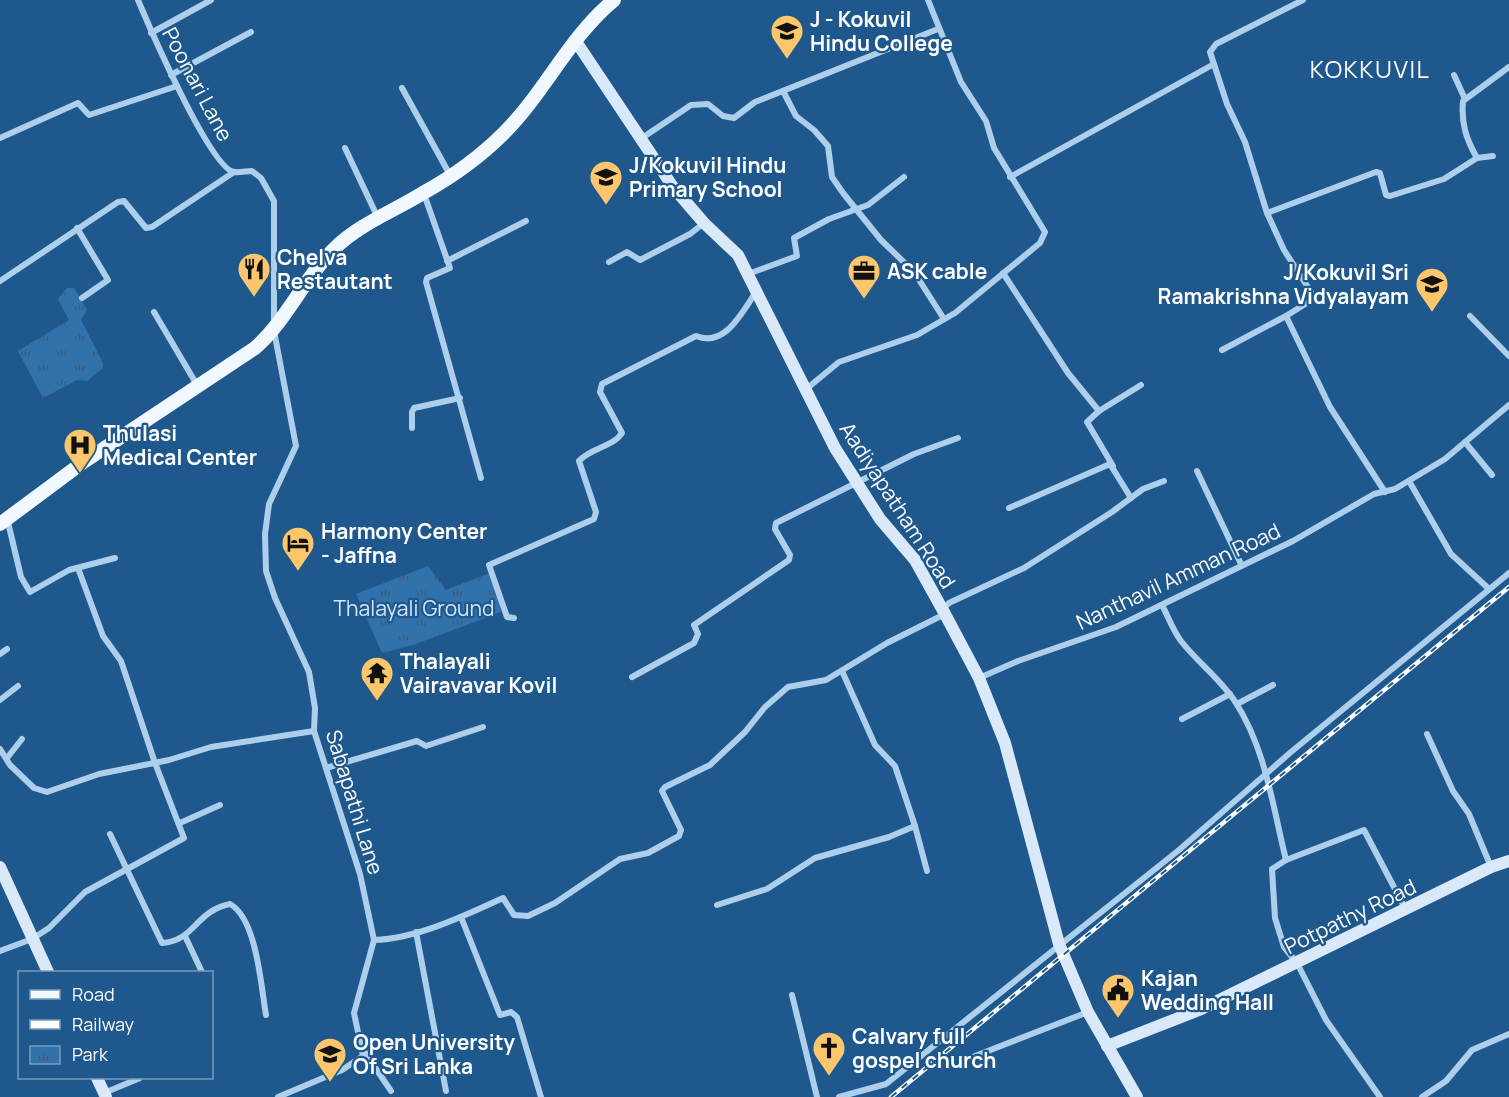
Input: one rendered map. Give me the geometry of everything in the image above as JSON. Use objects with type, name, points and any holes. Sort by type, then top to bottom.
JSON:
[{"type":"main road","points":[[3,521],[197,385],[255,348],[274,331],[304,285],[334,249],[378,218],[423,193],[486,149],[515,120],[595,16],[614,0]]},
{"type":"street","name":"Poonari Lane","points":[[138,0],[171,75],[206,140],[227,168],[234,172]]},
{"type":"street","points":[[152,33],[211,0]]},
{"type":"street","points":[[804,390],[839,362],[917,335],[944,319],[1040,243],[1045,232],[994,148],[986,121],[961,82],[938,30],[928,0]]},
{"type":"street","points":[[1222,350],[1286,316],[1312,297],[1284,250],[1267,213],[1245,142],[1227,104],[1210,52],[1216,44],[1303,0]]},
{"type":"street","points":[[642,138],[691,105],[708,104],[730,119],[755,102],[805,80],[938,30]]},
{"type":"street","points":[[171,75],[251,32]]},
{"type":"street","name":"Aadiyapatham Road","points":[[575,40],[673,187],[704,223],[726,242],[748,274],[804,390],[856,483],[880,519],[915,560],[944,612],[979,678],[1005,743],[1059,944],[1088,1012],[1137,1097]]},
{"type":"street","points":[[1010,177],[1214,64]]},
{"type":"street","points":[[1465,99],[1509,67]]},
{"type":"street","points":[[1454,75],[1465,99],[1461,115],[1466,138],[1477,158]]},
{"type":"street","points":[[0,138],[78,103],[89,116],[177,86]]},
{"type":"street","points":[[402,88],[450,175]]},
{"type":"street","points":[[783,91],[796,116],[814,130],[828,146],[832,177],[880,240],[914,272],[944,319]]},
{"type":"street","points":[[345,148],[378,218]]},
{"type":"street","points":[[1267,213],[1376,172],[1380,173],[1386,195],[1390,196],[1443,179],[1477,158],[1493,156]]},
{"type":"street","points":[[0,281],[106,207],[124,201],[146,228],[152,227],[234,172],[252,171],[261,178],[274,201],[274,331]]},
{"type":"street","points":[[748,274],[797,256],[794,238],[829,219],[868,205],[904,177]]},
{"type":"street","points":[[423,193],[450,268],[427,278],[426,282],[481,478]]},
{"type":"street","points":[[447,261],[526,221]]},
{"type":"street","points":[[609,261],[627,252],[640,260],[690,234],[704,223]]},
{"type":"street","points":[[77,228],[108,280],[82,298]]},
{"type":"street","points":[[1003,273],[1068,373],[1099,411]]},
{"type":"street","points":[[514,618],[507,617],[489,566],[594,519],[596,512],[579,461],[585,454],[614,440],[622,433],[600,392],[602,384],[696,336],[707,341],[718,338],[734,324],[756,291]]},
{"type":"street","points":[[154,312],[197,385]]},
{"type":"street","points":[[1286,316],[1330,408],[1385,492]]},
{"type":"street","points":[[1470,316],[1509,356]]},
{"type":"street","name":"Sabapathi Lane","points":[[274,331],[296,446],[269,504],[265,534],[266,571],[275,598],[309,672],[315,708],[314,731],[360,874],[374,940],[354,1013],[356,1030],[364,1051],[390,1091]]},
{"type":"street","points":[[1131,498],[1087,422],[1099,411],[1141,385]]},
{"type":"street","points":[[412,428],[414,408],[460,398]]},
{"type":"street","name":"Nanthavil Amman Road","points":[[979,678],[1018,660],[1116,627],[1241,564],[1293,541],[1374,494],[1385,492],[1409,481],[1465,442],[1509,405]]},
{"type":"street","points":[[632,677],[694,643],[698,634],[694,625],[789,560],[790,555],[775,529],[776,523],[914,454],[958,438]]},
{"type":"street","points":[[1465,442],[1492,475]]},
{"type":"street","points":[[1009,508],[1107,465],[1113,466]]},
{"type":"street","points":[[1197,471],[1241,564]]},
{"type":"street","points":[[1409,481],[1451,554],[1488,588]]},
{"type":"street","points":[[374,940],[397,940],[461,917],[503,898],[514,915],[528,916],[555,903],[620,859],[648,853],[679,836],[681,830],[662,791],[664,787],[710,765],[745,732],[765,707],[788,687],[826,680],[944,612],[949,603],[1048,554],[1143,489],[1164,482]]},
{"type":"street","points":[[3,521],[21,577],[30,592],[62,573],[115,558]]},
{"type":"street","points":[[0,951],[32,939],[49,928],[85,892],[181,842],[184,838],[180,823],[154,763],[121,661],[103,636],[78,568]]},
{"type":"street","points":[[838,1097],[886,1084],[1179,850],[1267,772],[1509,573]]},
{"type":"street","points":[[1162,604],[1180,640],[1237,704],[1267,772],[1267,787],[1286,860]]},
{"type":"street","points":[[0,654],[7,649]]},
{"type":"street","points":[[842,671],[875,745],[895,766],[927,871]]},
{"type":"street","points":[[1237,704],[1273,685]]},
{"type":"street","points":[[0,699],[18,686]]},
{"type":"street","points":[[1182,719],[1230,694]]},
{"type":"street","points":[[327,768],[417,741],[426,746],[483,727]]},
{"type":"street","points":[[0,749],[34,788],[47,792],[99,774],[248,740],[314,731]]},
{"type":"street","points":[[1427,734],[1449,782],[1469,814],[1491,867]]},
{"type":"street","points":[[7,758],[22,739]]},
{"type":"street","points":[[180,823],[220,805]]},
{"type":"street","points":[[717,905],[767,889],[815,858],[889,837],[915,826]]},
{"type":"street","points":[[1380,1097],[1326,1020],[1297,963],[1284,947],[1275,918],[1271,890],[1272,870],[1286,860],[1364,830],[1406,910]]},
{"type":"street","points":[[110,834],[162,943],[186,936],[200,918],[217,907],[230,904],[236,907],[253,941],[266,1015]]},
{"type":"street","name":"Potpathy Road","points":[[1107,1046],[1199,1010],[1491,867],[1509,861]]},
{"type":"street","points":[[0,867],[48,971]]},
{"type":"street","points":[[461,917],[500,1015],[511,1012],[518,1017],[541,1097]]},
{"type":"street","points":[[416,932],[446,1091]]},
{"type":"street","points":[[186,936],[202,971]]},
{"type":"street","points":[[792,995],[817,1097]]},
{"type":"street","points":[[970,1058],[1088,1012]]},
{"type":"street","points":[[1422,1097],[1446,1081],[1472,1050],[1509,1034]]},
{"type":"street","points":[[278,1097],[342,1070],[363,1056],[364,1051]]},
{"type":"street","points":[[98,1079],[105,1095],[139,1079]]},
{"type":"green space","points":[[67,288],[74,288],[87,310],[81,320],[103,363],[103,368],[87,381],[77,380],[43,398],[18,351],[69,320],[58,299]]},
{"type":"green space","name":"Thalayali Ground","points":[[428,566],[446,590],[492,572],[501,612],[413,645],[382,653],[356,594]]},
{"type":"railway","points":[[891,1097],[1509,587]]},
{"type":"place","name":"J - Kokuvil Hindu College","points":[[787,60]]},
{"type":"place","name":"J/Kokuvil Hindu Primary School","points":[[606,206]]},
{"type":"place","name":"Chelva Restautant","points":[[254,298]]},
{"type":"place","name":"ASK cable","points":[[864,300]]},
{"type":"place","name":"J/Kokuvil Sri Ramakrishna Vidyalayam","points":[[1432,313]]},
{"type":"place","name":"Thulasi Medical Center","points":[[80,474]]},
{"type":"place","name":"Harmony Center - Jaffna","points":[[298,572]]},
{"type":"place","name":"Thalayali Vairavavar Kovil","points":[[377,702]]},
{"type":"place","name":"Kajan Wedding Hall","points":[[1118,1019]]},
{"type":"place","name":"Calvary full gospel church","points":[[829,1077]]},
{"type":"place","name":"Open University Of Sri Lanka","points":[[330,1083]]},
{"type":"district","name":"KOKKUVIL","points":[[1370,68]]}]
